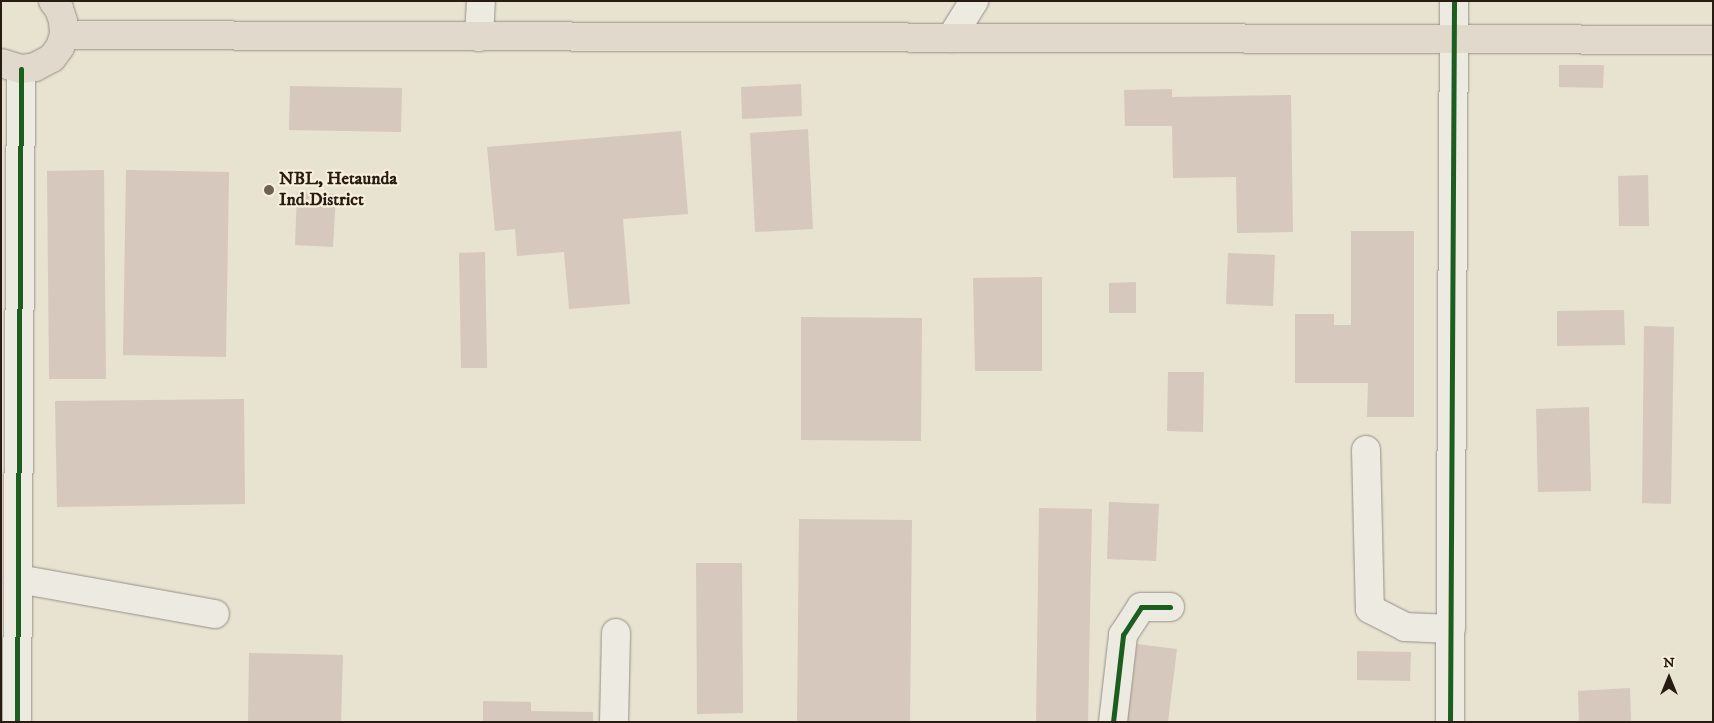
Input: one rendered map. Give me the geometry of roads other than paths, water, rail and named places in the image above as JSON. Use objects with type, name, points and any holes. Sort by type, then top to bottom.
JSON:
[{"type":"highway","points":[[11,66],[35,67],[52,58],[60,47],[64,35],[63,21],[53,1]]},
{"type":"highway","points":[[64,35],[1713,40]]},
{"type":"street","points":[[479,37],[481,1]]},
{"type":"street","points":[[951,38],[974,1]]},
{"type":"street","points":[[1450,722],[1454,1]]},
{"type":"street","points":[[11,66],[18,579],[17,722]]},
{"type":"street","points":[[1366,450],[1370,609],[1404,627],[1450,628]]},
{"type":"street","points":[[18,579],[215,614]]},
{"type":"street","points":[[1113,722],[1123,635],[1141,607],[1170,607]]},
{"type":"street","points":[[614,722],[616,633]]},
{"type":"place","name":"NBL, Hetaunda Ind.District","points":[[269,190]]}]
